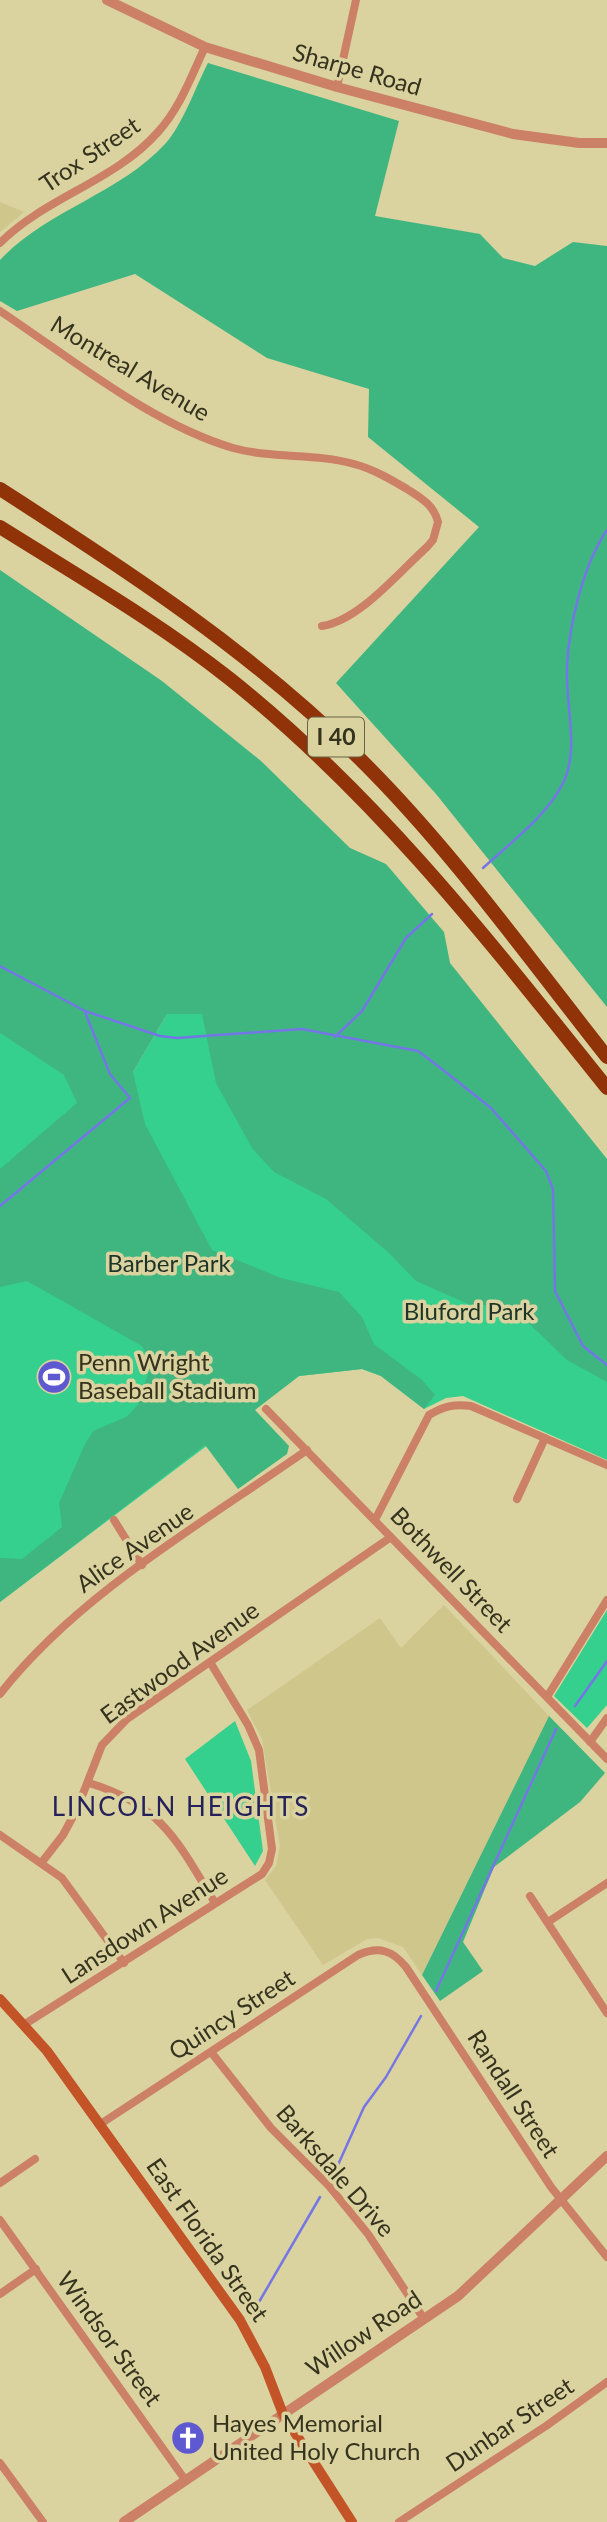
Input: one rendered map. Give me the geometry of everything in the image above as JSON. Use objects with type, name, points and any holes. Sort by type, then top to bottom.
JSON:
[{"type":"highway","name":"I 40","points":[[0,489],[187,611],[257,667],[334,735],[454,864],[607,1056]]},
{"type":"highway","name":"I 40","points":[[0,527],[182,643],[231,680],[337,774],[463,908],[607,1088]]},
{"type":"main road","name":"East Florida Street","points":[[0,1999],[25,2024],[253,2340],[283,2414],[352,2522]]},
{"type":"street","name":"Sharpe Road","points":[[107,0],[205,47],[337,87],[513,134],[579,143],[607,143]]},
{"type":"street","points":[[337,87],[356,0]]},
{"type":"street","name":"Trox Street","points":[[0,243],[30,217],[142,148],[171,116],[205,47]]},
{"type":"street","name":"Montreal Avenue","points":[[0,311],[133,399],[203,436],[234,448],[283,457],[353,464],[384,475],[432,507],[438,522],[433,540],[427,547],[353,614],[336,624],[322,626]]},
{"type":"street","points":[[375,1520],[429,1415],[442,1407],[455,1404],[471,1406],[607,1465]]},
{"type":"street","name":"Bothwell Street","points":[[266,1409],[607,1759]]},
{"type":"street","points":[[517,1499],[545,1438]]},
{"type":"street","name":"Alice Avenue","points":[[0,1694],[45,1640],[89,1603],[307,1450]]},
{"type":"street","points":[[114,1520],[142,1565]]},
{"type":"street","name":"Eastwood Avenue","points":[[42,1862],[63,1835],[89,1783],[93,1763],[103,1745],[127,1719],[391,1537]]},
{"type":"street","points":[[547,1697],[607,1600]]},
{"type":"street","name":"Lansdown Avenue","points":[[25,2024],[261,1874],[269,1863],[272,1849],[259,1750],[248,1725],[210,1662]]},
{"type":"street","points":[[590,1742],[607,1718]]},
{"type":"street","points":[[89,1783],[117,1792],[161,1822],[215,1903]]},
{"type":"street","points":[[0,1835],[62,1878],[83,1903],[124,1963]]},
{"type":"street","points":[[548,1922],[607,1882]]},
{"type":"street","points":[[530,1896],[607,2013]]},
{"type":"street","name":"Quincy Street","points":[[99,2125],[358,1955],[377,1949],[389,1951]]},
{"type":"street","name":"Randall Street","points":[[389,1951],[406,1967],[560,2199],[607,2257]]},
{"type":"street","name":"Barksdale Drive","points":[[211,2052],[271,2128],[329,2186],[368,2234],[425,2319]]},
{"type":"street","name":"Willow Road","points":[[124,2522],[458,2296],[607,2157]]},
{"type":"street","points":[[0,2183],[35,2159]]},
{"type":"street","name":"Windsor Street","points":[[0,2220],[186,2481]]},
{"type":"street","points":[[0,2294],[36,2269]]},
{"type":"street","name":"Dunbar Street","points":[[399,2522],[546,2426],[607,2382]]},
{"type":"street","points":[[0,2463],[43,2522]]},
{"type":"shaded area","points":[[0,202],[24,212],[0,232]]},
{"type":"shaded area","points":[[444,1605],[549,1716],[422,1975],[403,1947],[378,1938],[367,1939],[323,1965],[265,1880],[276,1866],[280,1846],[262,1739],[247,1710],[380,1618],[401,1648]]},
{"type":"green space","points":[[208,63],[399,121],[375,216],[480,234],[503,258],[535,266],[573,242],[607,246],[607,1007],[436,794],[336,683],[479,527],[368,437],[369,389],[267,358],[135,274],[17,311],[0,301],[0,260],[39,228],[126,176],[165,144],[183,117]]},
{"type":"green space","points":[[0,570],[162,681],[261,761],[350,848],[386,864],[444,932],[450,963],[607,1159],[607,1382],[567,1360],[512,1307],[468,1304],[416,1281],[389,1253],[326,1199],[274,1172],[252,1148],[216,1083],[202,1014],[167,1014],[133,1072],[145,1124],[212,1250],[281,1278],[339,1292],[362,1317],[374,1344],[422,1380],[435,1395],[424,1409],[381,1376],[362,1369],[299,1376],[255,1410],[289,1446],[287,1454],[238,1489],[205,1445],[0,1602],[0,1558],[22,1559],[62,1527],[59,1503],[85,1444],[93,1431],[126,1417],[138,1405],[151,1364],[142,1346],[27,1281],[0,1287],[0,1169],[77,1103],[64,1075],[0,1033]]},
{"type":"green space","name":"Barber Park","points":[[0,953],[133,1072],[167,1014],[202,1013],[607,1368],[607,1460],[463,1396],[446,1398],[424,1409],[381,1376],[362,1369],[299,1376],[0,1602]]},
{"type":"green space","points":[[607,1610],[607,1705],[587,1728],[554,1696]]},
{"type":"green space","points":[[549,1716],[605,1773],[580,1802],[494,1867],[463,1942],[483,1971],[440,2001],[422,1975]]},
{"type":"green space","points":[[235,1721],[251,1761],[263,1851],[255,1866],[185,1759]]},
{"type":"waterway","points":[[483,868],[527,829],[547,807],[568,770],[571,741],[567,667],[571,633],[584,578],[607,530]]},
{"type":"waterway","points":[[335,1037],[362,1011],[406,938],[432,914]]},
{"type":"waterway","points":[[0,966],[85,1011],[160,1036],[177,1038],[302,1029],[418,1051],[491,1108],[546,1171],[553,1189],[555,1291],[583,1346],[607,1365]]},
{"type":"waterway","points":[[0,1206],[130,1098],[110,1074],[85,1012]]},
{"type":"waterway","points":[[575,1706],[607,1661]]},
{"type":"waterway","points":[[436,1991],[556,1729]]},
{"type":"waterway","points":[[333,2176],[364,2107],[386,2077],[421,2016]]},
{"type":"waterway","points":[[259,2302],[320,2197]]},
{"type":"place","name":"Penn Wright Baseball Stadium","points":[[54,1377]]},
{"type":"place","name":"Hayes Memorial United Holy Church","points":[[188,2438]]},
{"type":"district","name":"LINCOLN HEIGHTS","points":[[181,1807]]},
{"type":"park label","name":"Bluford Park","points":[[469,1312]]}]
